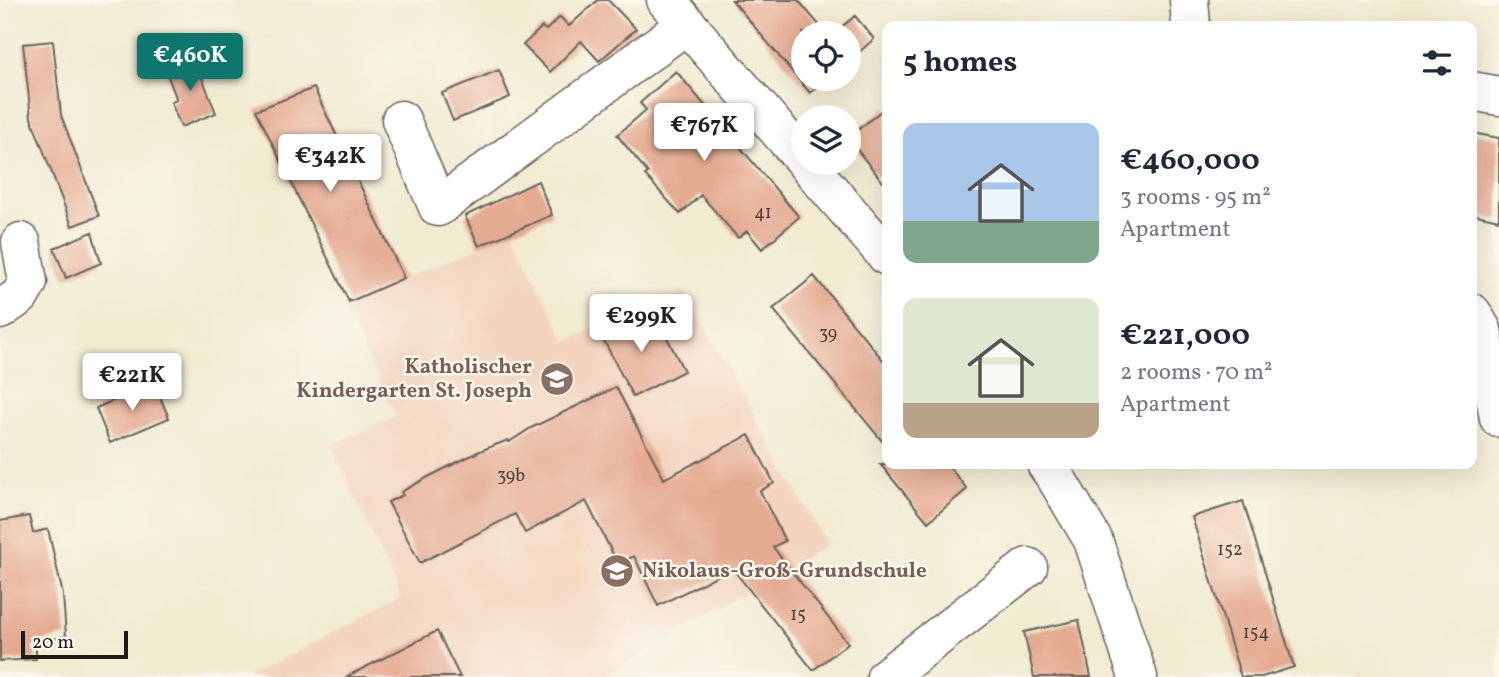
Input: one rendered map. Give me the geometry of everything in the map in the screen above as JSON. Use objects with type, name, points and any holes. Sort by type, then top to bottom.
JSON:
[{"type":"main road","points":[[1189,0],[1191,21]]},
{"type":"main road","points":[[401,120],[438,207],[676,12],[791,145]]},
{"type":"main road","points":[[1477,92],[1499,96]]},
{"type":"main road","points":[[817,175],[882,250]]},
{"type":"main road","points":[[0,310],[20,296],[28,282],[21,242]]},
{"type":"main road","points":[[1477,322],[1482,330],[1499,418]]},
{"type":"main road","points":[[1058,469],[1093,540],[1138,677]]},
{"type":"main road","points":[[886,677],[1028,567]]},
{"type":"shaded area","points":[[513,232],[566,341],[685,291],[826,544],[603,677],[247,677],[401,598],[331,445],[396,417],[342,305]]},
{"type":"building","points":[[598,0],[608,0],[636,29],[599,61],[581,41],[550,72],[523,45],[542,27],[546,30],[560,17],[569,26]]},
{"type":"building","points":[[732,0],[798,0],[816,21],[791,21],[791,70]]},
{"type":"building","points":[[861,23],[874,39],[861,50]]},
{"type":"building","points":[[53,41],[61,115],[99,216],[72,226],[31,118],[23,44]]},
{"type":"building","points":[[194,57],[216,113],[181,127],[171,102],[177,100],[165,69]]},
{"type":"building","points":[[499,70],[510,97],[453,121],[442,93]]},
{"type":"building","points":[[676,71],[799,217],[762,249],[747,231],[738,238],[701,195],[680,214],[645,175],[648,173],[617,135],[646,110],[640,103]]},
{"type":"building","points":[[314,88],[404,278],[349,302],[256,110]]},
{"type":"building","points":[[882,110],[882,181],[861,155],[861,127]]},
{"type":"building","points":[[1477,134],[1499,138],[1499,220],[1477,215]]},
{"type":"building","points":[[538,181],[552,215],[479,246],[465,216]]},
{"type":"building","points":[[92,232],[101,263],[66,278],[54,248]]},
{"type":"building","points":[[814,276],[882,359],[882,441],[773,309]]},
{"type":"building","points":[[630,315],[637,330],[658,320],[684,371],[633,397],[599,331]]},
{"type":"building","points":[[154,383],[169,418],[110,443],[96,408]]},
{"type":"building","points":[[616,387],[664,479],[749,435],[774,483],[760,491],[785,541],[773,547],[848,643],[813,670],[732,568],[658,606],[634,556],[618,564],[586,501],[525,533],[515,514],[420,563],[388,502],[430,476],[480,451],[508,440],[509,442],[531,428]]},
{"type":"building","points":[[884,469],[951,469],[967,489],[928,522]]},
{"type":"building","points":[[1243,501],[1294,667],[1262,677],[1241,677],[1192,517]]},
{"type":"building","points":[[29,516],[33,533],[48,529],[63,595],[66,636],[36,643],[36,659],[0,661],[0,521]]},
{"type":"building","points":[[1079,620],[1091,677],[1034,677],[1024,632]]},
{"type":"building","points":[[437,631],[460,677],[346,677]]},
{"type":"place","name":"Katholischer Kindergarten St. Joseph","points":[[557,379]]},
{"type":"place","name":"Nikolaus-Groß-Grundschule","points":[[617,571]]}]
